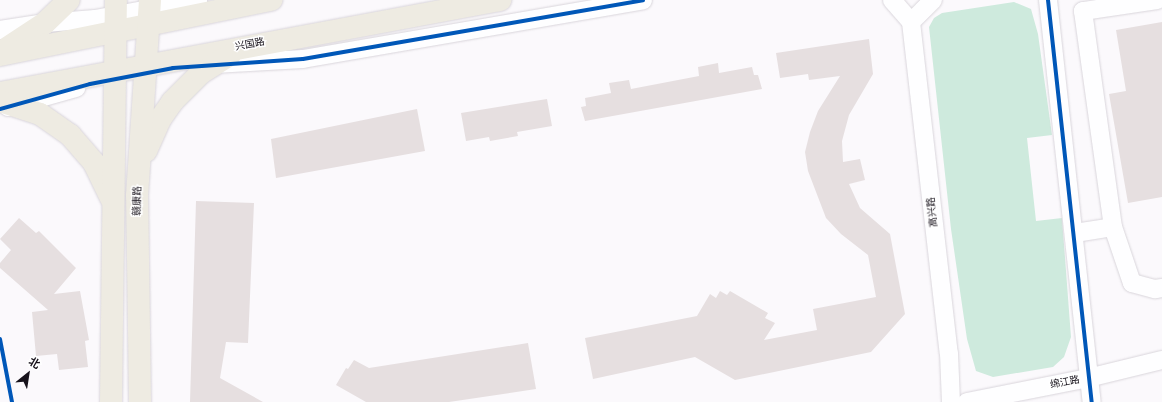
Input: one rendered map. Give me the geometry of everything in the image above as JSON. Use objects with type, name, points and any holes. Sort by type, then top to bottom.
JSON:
[{"type":"main road","points":[[0,52],[45,23],[69,0]]},
{"type":"main road","points":[[0,55],[115,16],[270,0]]},
{"type":"main road","name":"兴国路","points":[[4,102],[275,40],[500,0]]},
{"type":"main road","name":"赣康路","points":[[140,402],[138,196],[150,12]]},
{"type":"main road","points":[[111,402],[115,213],[115,16]]},
{"type":"main road","points":[[138,196],[144,156],[161,118],[186,86],[214,64],[236,52],[275,40]]},
{"type":"main road","points":[[4,102],[56,124],[83,148],[103,178],[115,213]]},
{"type":"street","points":[[150,12],[198,0]]},
{"type":"street","points":[[147,70],[214,64],[303,59],[643,0]]},
{"type":"street","points":[[892,0],[911,22],[933,0]]},
{"type":"street","points":[[1048,0],[1075,233],[1088,378],[1092,402]]},
{"type":"street","points":[[1157,0],[1083,11],[1113,227],[1132,283],[1155,289],[1162,288]]},
{"type":"street","points":[[0,30],[45,23],[115,16]]},
{"type":"street","name":"高兴路","points":[[911,22],[948,345],[951,402]]},
{"type":"street","points":[[1075,233],[1113,227]]},
{"type":"street","name":"绵江路","points":[[967,402],[1088,378],[1162,360]]},
{"type":"green space","points":[[1014,2],[1031,9],[1038,34],[1052,135],[1027,138],[1036,221],[1062,218],[1071,337],[1064,357],[1053,367],[993,377],[976,371],[967,339],[951,229],[929,27],[934,18],[942,13]]},
{"type":"building","points":[[1162,22],[1162,197],[1128,203],[1109,94],[1126,91],[1116,30]]},
{"type":"building","points":[[869,39],[873,74],[849,115],[842,141],[843,162],[860,159],[865,180],[849,184],[860,208],[890,234],[905,314],[871,352],[735,380],[695,357],[593,379],[585,338],[697,316],[710,294],[716,298],[720,291],[727,295],[730,291],[768,313],[765,318],[775,323],[764,340],[817,330],[813,309],[876,297],[868,255],[841,234],[826,218],[808,171],[805,152],[810,132],[818,111],[840,76],[809,80],[808,74],[780,78],[776,53]]},
{"type":"building","points":[[718,63],[719,73],[752,67],[754,75],[758,75],[762,89],[585,121],[581,107],[586,106],[585,98],[611,93],[609,83],[629,80],[631,89],[699,76],[698,67]]},
{"type":"building","points":[[547,99],[552,126],[517,132],[518,136],[490,141],[489,137],[466,141],[461,113]]},
{"type":"building","points":[[417,109],[425,151],[276,178],[271,139]]},
{"type":"building","points":[[196,201],[254,203],[248,343],[226,342],[220,378],[263,402],[190,402]]},
{"type":"building","points":[[19,218],[36,233],[39,231],[76,268],[54,294],[80,291],[89,340],[85,341],[88,367],[59,370],[57,354],[36,356],[32,312],[48,310],[0,268],[0,263],[11,250],[0,239]]},
{"type":"building","points":[[528,343],[536,389],[449,402],[366,402],[336,385],[346,368],[348,369],[354,360],[369,368]]},
{"type":"cycle path","points":[[0,109],[90,84],[173,68],[303,59],[643,0]]},
{"type":"cycle path","points":[[1048,0],[1092,402]]},
{"type":"cycle path","points":[[0,339],[12,402]]}]
